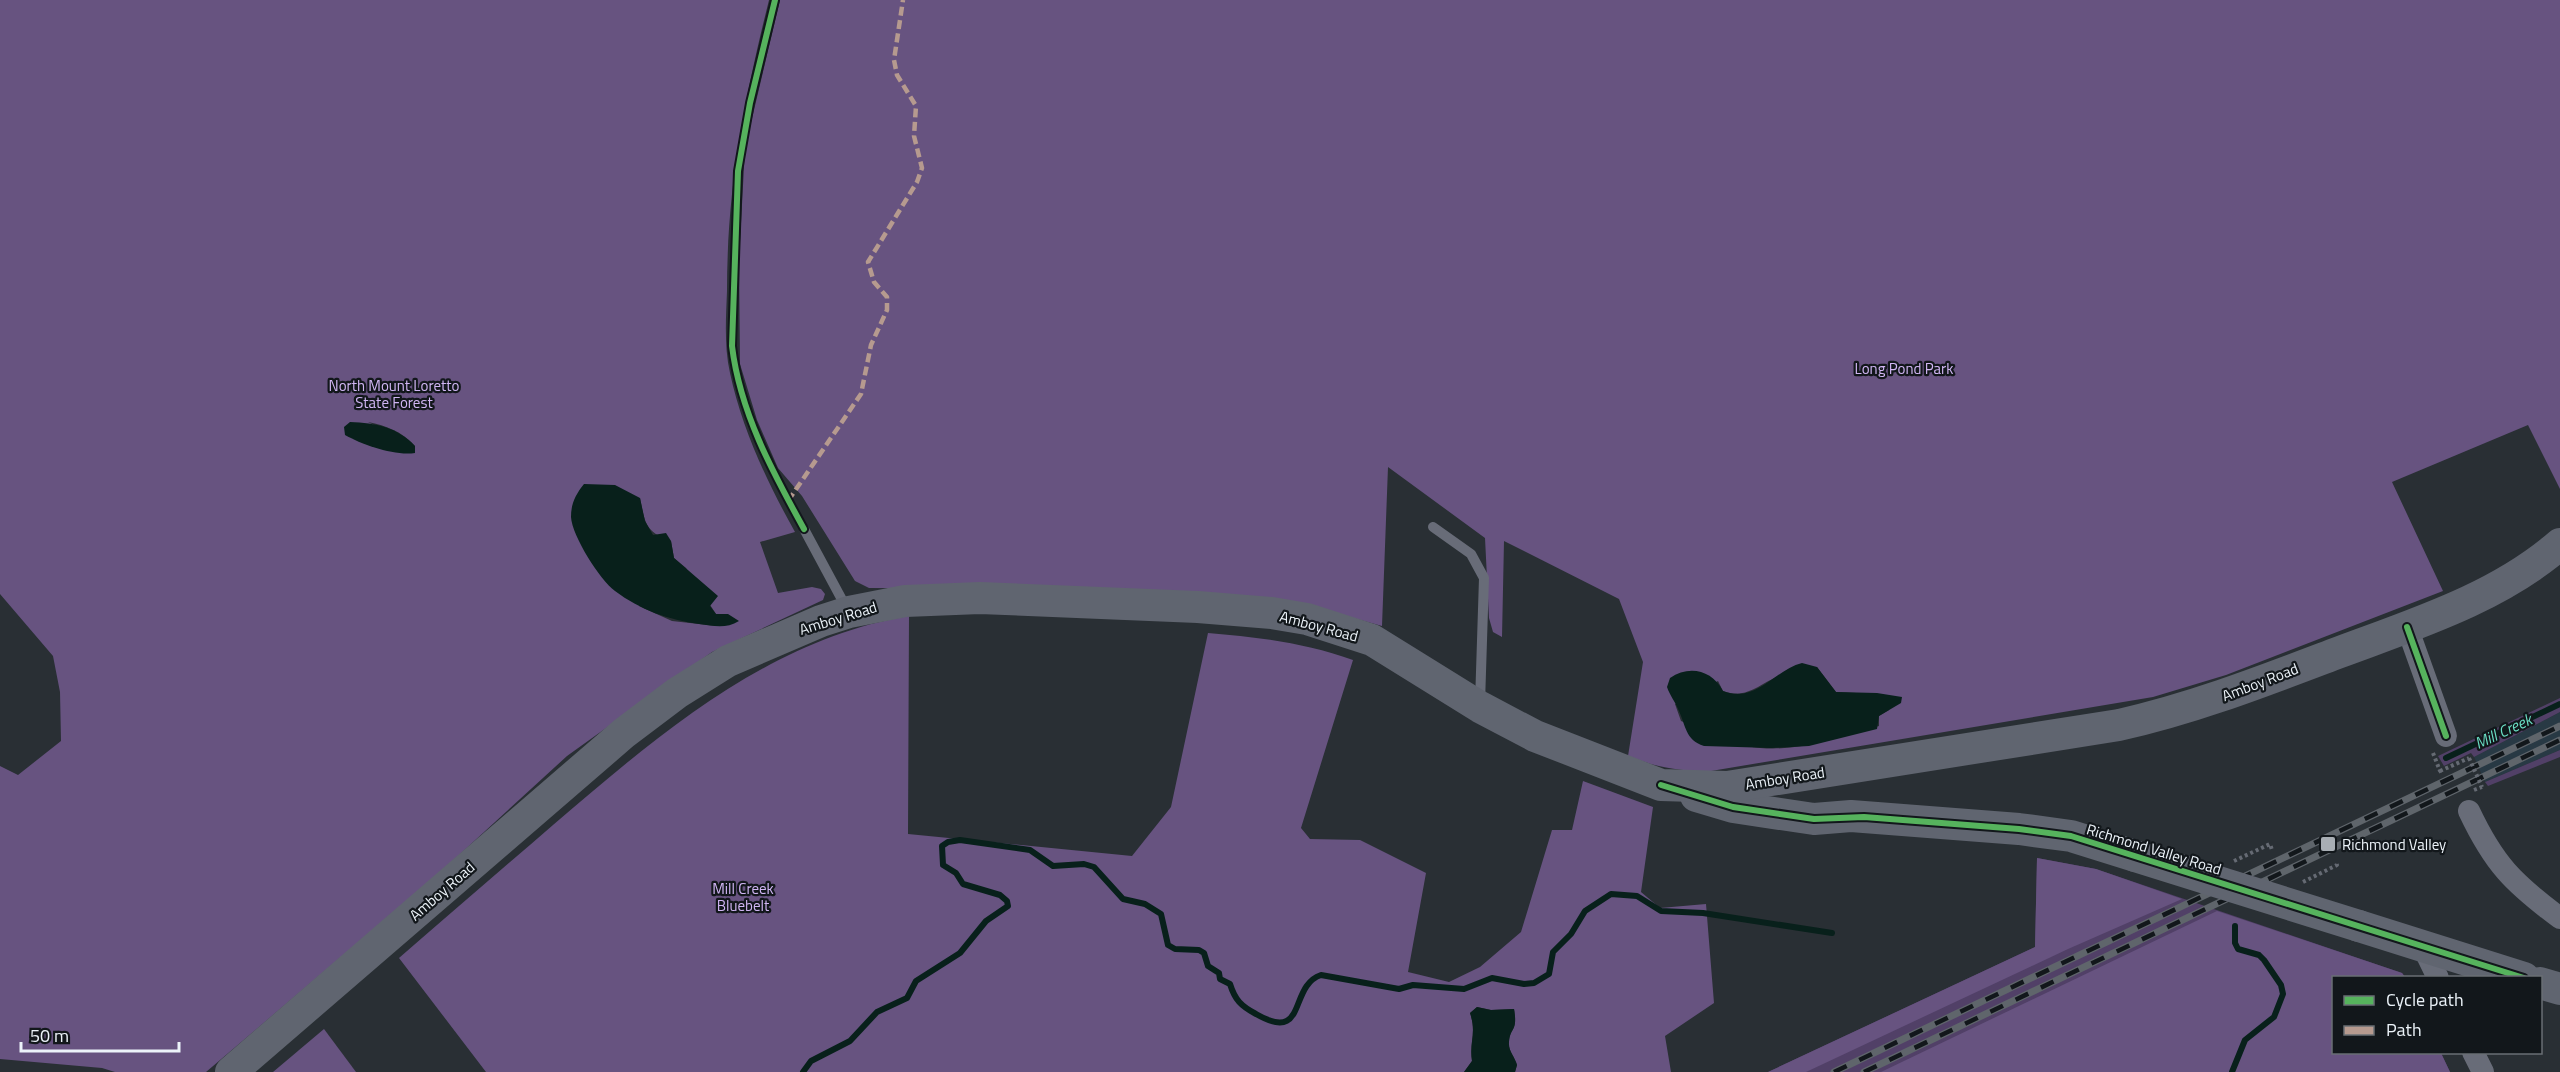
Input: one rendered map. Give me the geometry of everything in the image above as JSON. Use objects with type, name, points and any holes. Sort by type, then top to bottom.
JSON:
[{"type":"main road","name":"Amboy Road","points":[[231,1072],[624,733],[676,693],[728,661],[784,636],[849,612],[905,601],[980,598],[1102,602],[1272,613],[1307,619],[1372,640],[1480,707],[1551,743],[1661,785],[1727,787],[2119,725],[2168,714],[2211,701],[2407,627],[2483,594],[2518,575],[2560,544]]},
{"type":"main road","points":[[1830,770],[1836,805],[1844,814],[1851,816]]},
{"type":"main road","name":"Richmond Valley Road","points":[[1661,785],[1733,807],[1814,819],[1851,816],[2019,829],[2071,836],[2518,976]]},
{"type":"main road","points":[[2542,983],[2560,989]]},
{"type":"street","points":[[2407,627],[2446,736]]},
{"type":"street","points":[[2469,811],[2484,844],[2502,869],[2560,918]]},
{"type":"street","points":[[2422,945],[2437,976]]},
{"type":"street","points":[[2474,1054],[2483,1072]]},
{"type":"lane","points":[[1433,526],[1471,554],[1484,578],[1480,707]]},
{"type":"lane","points":[[804,529],[849,612]]},
{"type":"path","points":[[2435,759],[2440,772],[2469,758],[2482,787]]},
{"type":"path","points":[[2232,861],[2270,844],[2272,850]]},
{"type":"path","points":[[2301,883],[2337,865],[2336,861]]},
{"type":"shaded area","points":[[350,422],[377,425],[393,430],[415,446],[415,453],[388,451],[352,439],[345,435],[344,427]]},
{"type":"shaded area","points":[[584,484],[615,485],[640,498],[645,521],[653,535],[666,533],[671,541],[674,558],[718,596],[710,606],[716,614],[728,614],[739,621],[720,626],[677,620],[645,609],[615,591],[588,557],[573,525],[571,512],[573,503]]},
{"type":"shaded area","points":[[1802,663],[1817,667],[1836,692],[1877,693],[1902,697],[1901,703],[1879,716],[1877,729],[1809,746],[1771,748],[1704,746],[1690,736],[1667,687],[1670,678],[1692,671],[1713,678],[1723,691],[1735,694],[1745,693],[1755,690],[1782,672]]},
{"type":"shaded area","points":[[2560,698],[2560,712],[2474,757],[2471,753],[2444,766],[2438,756]]},
{"type":"shaded area","points":[[2560,712],[2560,750],[2485,782],[2474,757]]},
{"type":"shaded area","points":[[2560,750],[2560,757],[2488,786],[2485,782]]},
{"type":"shaded area","points":[[2037,858],[2096,869],[2402,973],[2404,976],[2332,976],[2332,1054],[2441,1054],[2450,1072],[1768,1072],[2035,947]]},
{"type":"shaded area","points":[[1477,1007],[1491,1010],[1514,1009],[1515,1022],[1509,1045],[1517,1065],[1515,1072],[1464,1072],[1472,1061],[1473,1027],[1470,1013]]},
{"type":"green space","name":"North Mount Loretto State Forest","points":[[0,0],[769,0],[745,109],[734,180],[728,253],[727,353],[735,394],[748,435],[795,532],[760,542],[778,593],[812,587],[821,589],[825,594],[823,600],[712,652],[567,756],[435,877],[206,1072],[115,1072],[102,1068],[0,1059],[0,766],[18,775],[61,741],[60,692],[53,656],[0,594]],"holes":[[[368,422],[393,430],[415,446]],[[640,498],[645,520],[651,530],[671,541],[674,558],[686,568],[716,614],[728,614],[717,626],[672,621],[639,606]]]},
{"type":"green space","name":"Long Pond Park","points":[[780,0],[2560,0],[2560,489],[2528,425],[2392,482],[2443,591],[2226,675],[2153,697],[1711,771],[1668,768],[1628,756],[1643,662],[1619,599],[1504,541],[1502,637],[1493,632],[1489,618],[1485,538],[1388,467],[1382,626],[1307,605],[1096,589],[869,588],[855,581],[802,496],[778,468],[757,420],[740,364],[739,261],[745,148]],"holes":[[[1817,667],[1836,692],[1856,693],[1889,710],[1879,716],[1879,726],[1814,744],[1764,748],[1730,741],[1681,721],[1675,704],[1718,681],[1723,691],[1740,693],[1753,690],[1780,676]]]},
{"type":"green space","name":"Mill Creek Bluebelt","points":[[909,616],[908,834],[1132,856],[1171,807],[1208,633],[1299,645],[1353,660],[1301,828],[1310,839],[1360,840],[1426,873],[1408,972],[1449,982],[1480,967],[1521,932],[1552,830],[1572,830],[1583,781],[1653,807],[1641,892],[1660,908],[1706,904],[1714,1003],[1665,1036],[1671,1072],[1515,1072],[1517,1065],[1509,1045],[1515,1022],[1514,1009],[1491,1010],[1477,1007],[1470,1013],[1473,1027],[1472,1061],[1464,1072],[486,1072],[399,958],[633,758],[718,696],[762,669],[809,646],[858,628]]},
{"type":"green space","points":[[2037,858],[2096,869],[2182,899],[2068,949],[1806,1072],[1768,1072],[2035,947]]},
{"type":"green space","points":[[2217,911],[2402,973],[2404,976],[2332,976],[2332,1054],[2441,1054],[2450,1072],[1881,1072]]},
{"type":"green space","points":[[324,1029],[356,1072],[273,1072]]},
{"type":"waterway","name":"Mill Creek","points":[[2446,758],[2560,704]]},
{"type":"waterway","points":[[803,1072],[811,1061],[850,1041],[877,1012],[907,998],[916,981],[960,953],[986,921],[1008,906],[1007,901],[1000,895],[963,884],[956,873],[943,865],[942,846],[948,842],[960,840],[1030,850],[1053,866],[1084,864],[1094,867],[1123,899],[1145,904],[1161,914],[1168,945],[1175,949],[1199,950],[1204,953],[1208,966],[1219,973],[1220,979],[1230,984],[1239,1002],[1251,1011],[1272,1021],[1283,1022],[1291,1018],[1304,990],[1311,981],[1321,975],[1399,989],[1413,985],[1464,989],[1492,978],[1524,984],[1534,983],[1549,974],[1553,952],[1571,934],[1585,911],[1611,894],[1637,896],[1661,911],[1703,913],[1832,933]]},
{"type":"waterway","name":"Mill Creek","points":[[2232,1072],[2245,1040],[2274,1017],[2283,994],[2281,985],[2264,960],[2259,955],[2238,949],[2235,943],[2235,926]]},
{"type":"railway","points":[[1834,1072],[2560,726]]},
{"type":"railway","points":[[1864,1072],[2560,740]]},
{"type":"marked path","points":[[788,501],[861,394],[871,345],[887,310],[887,297],[874,282],[868,262],[917,182],[922,168],[914,136],[916,106],[897,75],[894,60],[903,0]]},
{"type":"cycle path","points":[[775,0],[750,103],[738,171],[732,346],[736,370],[750,418],[769,463],[804,529]]},
{"type":"cycle path","points":[[2407,627],[2446,736]]},
{"type":"cycle path","points":[[1661,785],[1733,807],[1814,819],[1864,817],[2019,829],[2071,836],[2518,976]]},
{"type":"place","name":"Richmond Valley","points":[[2328,844]]}]
